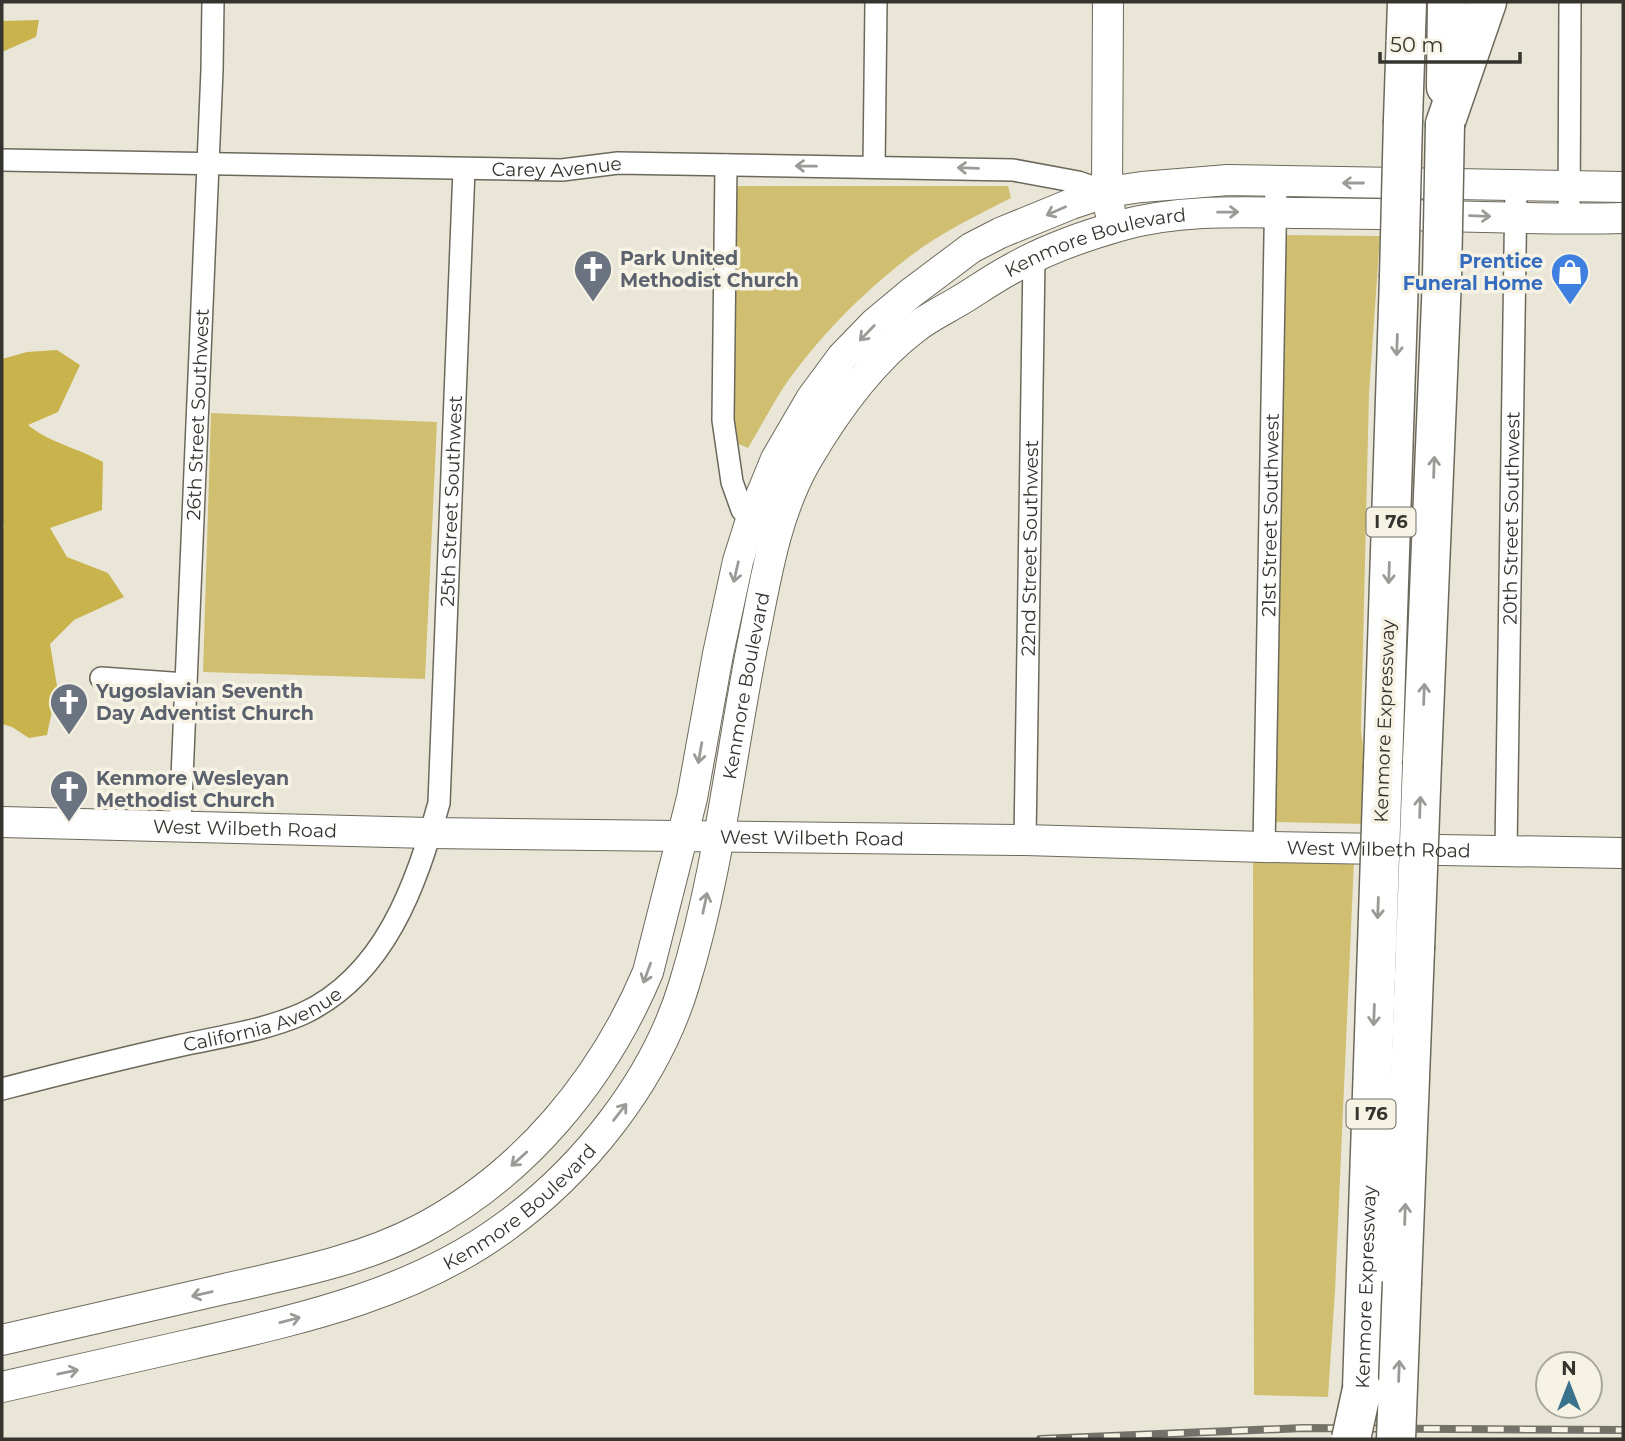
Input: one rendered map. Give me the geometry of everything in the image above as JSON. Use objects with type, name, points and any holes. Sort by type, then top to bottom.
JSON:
[{"type":"highway","name":"Kenmore Expressway","points":[[1396,1439],[1383,1281],[1377,946],[1407,2]]},
{"type":"highway","name":"Kenmore Expressway","points":[[1351,1439],[1383,1281],[1415,949],[1442,278],[1447,2]]},
{"type":"highway","points":[[1445,124],[1487,2]]},
{"type":"highway","points":[[1362,1439],[1363,1389]]},
{"type":"main road","points":[[1108,2],[1107,192],[1112,228]]},
{"type":"main road","name":"Kenmore Boulevard","points":[[2,1387],[255,1329],[349,1305],[383,1292],[461,1256],[508,1226],[545,1195],[610,1124],[629,1100],[663,1038],[684,988],[719,836],[745,683],[774,543],[765,523],[776,459],[794,425],[842,357],[875,323],[971,248],[1071,204],[1107,192],[1197,182],[1623,187]]},
{"type":"main road","name":"Kenmore Boulevard","points":[[2,1340],[350,1258],[421,1229],[487,1186],[520,1159],[567,1108],[592,1076],[624,1025],[648,972],[692,798],[738,561],[854,390],[914,328],[1010,269],[1034,258],[1112,228],[1163,216],[1276,212],[1569,220],[1623,218]]},
{"type":"main road","name":"West Wilbeth Road","points":[[2,822],[429,833],[1026,840],[1623,853]]},
{"type":"street","name":"26th Street Southwest","points":[[180,825],[213,2]]},
{"type":"street","points":[[874,167],[876,2]]},
{"type":"street","points":[[1569,220],[1570,2]]},
{"type":"street","name":"Carey Avenue","points":[[2,160],[562,170],[618,163],[1013,170],[1079,182],[1107,192]]},
{"type":"street","points":[[726,165],[723,420],[732,482],[742,510],[765,523]]},
{"type":"street","name":"25th Street Southwest","points":[[429,833],[439,803],[464,169]]},
{"type":"street","name":"21st Street Southwest","points":[[1264,847],[1276,182]]},
{"type":"street","name":"20th Street Southwest","points":[[1506,850],[1516,187]]},
{"type":"street","name":"22nd Street Southwest","points":[[1026,840],[1034,258]]},
{"type":"street","points":[[101,678],[187,684]]},
{"type":"street","name":"California Avenue","points":[[2,1089],[253,1029],[299,1015],[323,1003],[350,982],[394,926],[412,887],[429,833]]},
{"type":"shaded area","points":[[39,20],[36,37],[2,52],[2,21]]},
{"type":"shaded area","points":[[735,186],[1008,186],[1011,198],[958,225],[921,248],[857,302],[796,370],[748,448],[734,442]]},
{"type":"shaded area","points":[[1284,235],[1380,236],[1369,393],[1361,730],[1366,772],[1366,824],[1274,822]]},
{"type":"shaded area","points":[[57,350],[80,365],[58,412],[28,425],[45,436],[103,462],[102,510],[50,528],[67,557],[108,573],[124,597],[74,620],[50,644],[57,686],[47,735],[29,738],[2,724],[2,359],[27,352]]},
{"type":"shaded area","points":[[211,413],[437,422],[425,679],[203,672]]},
{"type":"shaded area","points":[[1253,860],[1354,861],[1328,1397],[1254,1395]]},
{"type":"railway","points":[[1040,1439],[1303,1428],[1623,1430]]},
{"type":"place","name":"Park United Methodist Church","points":[[593,303]]},
{"type":"place","name":"Prentice Funeral Home","points":[[1570,306]]},
{"type":"place","name":"Yugoslavian Seventh Day Adventist Church","points":[[69,736]]},
{"type":"place","name":"Kenmore Wesleyan Methodist Church","points":[[69,823]]}]
